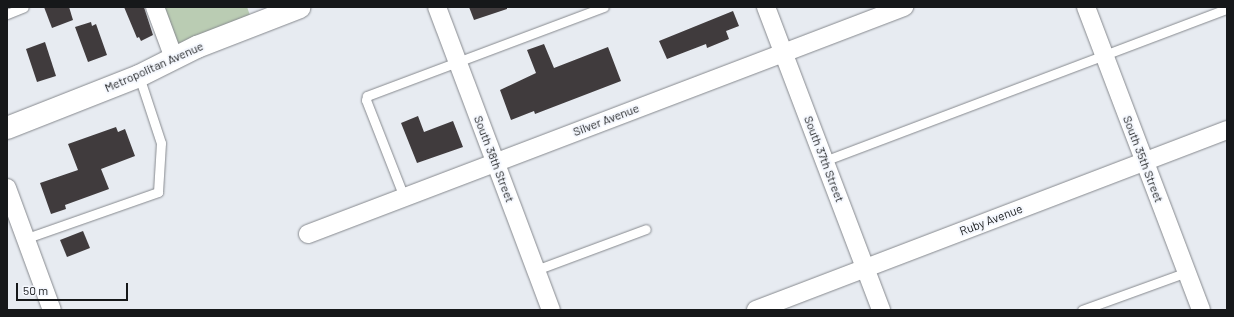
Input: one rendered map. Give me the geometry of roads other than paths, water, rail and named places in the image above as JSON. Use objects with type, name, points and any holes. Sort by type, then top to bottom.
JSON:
[{"type":"main road","name":"Metropolitan Avenue","points":[[8,125],[139,76],[174,58],[300,7]]},
{"type":"street","points":[[155,7],[174,58]]},
{"type":"street","name":"South 38th Street","points":[[437,7],[551,310]]},
{"type":"street","name":"South 37th Street","points":[[766,7],[881,310]]},
{"type":"street","name":"Silver Avenue","points":[[308,234],[904,7]]},
{"type":"street","name":"South 35th Street","points":[[1086,7],[1201,310]]},
{"type":"street","name":"Ruby Avenue","points":[[756,310],[1227,130]]},
{"type":"street","points":[[7,188],[27,238],[52,310]]},
{"type":"lane","points":[[7,14],[24,7]]},
{"type":"lane","points":[[404,197],[366,100],[367,96],[604,7]]},
{"type":"lane","points":[[824,161],[1227,9]]},
{"type":"lane","points":[[27,238],[158,192],[161,143],[139,76]]},
{"type":"lane","points":[[536,270],[646,228]]},
{"type":"lane","points":[[1082,310],[1187,272]]}]
